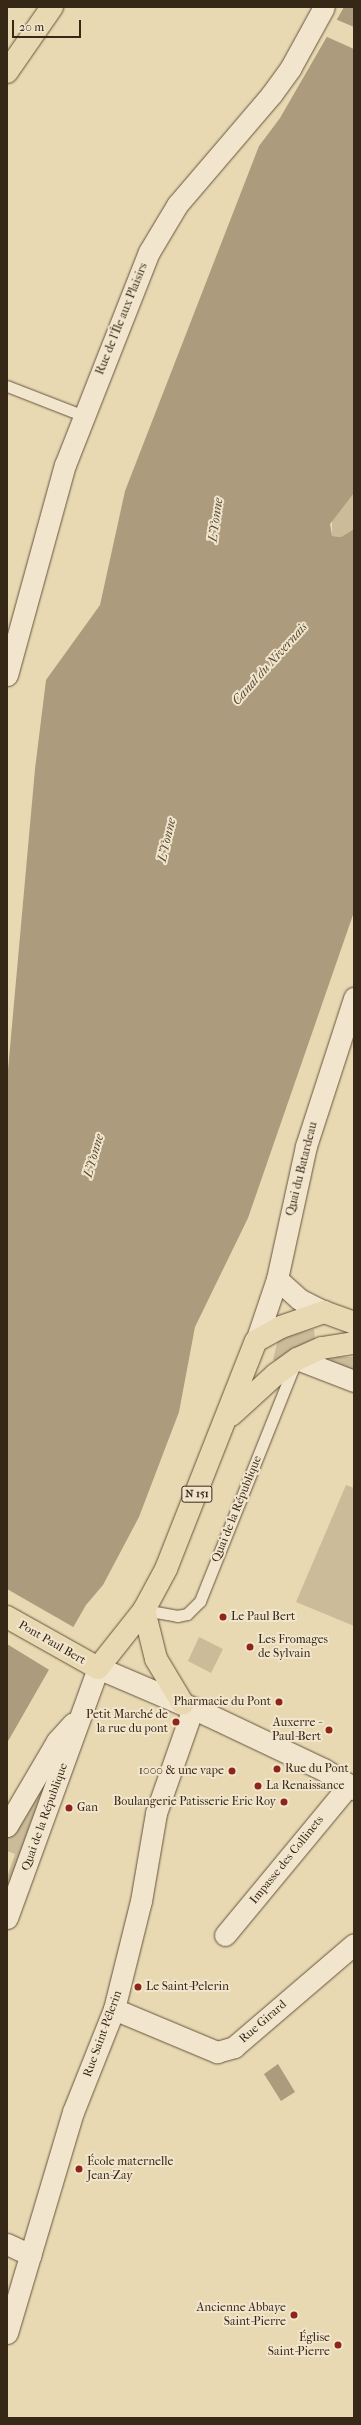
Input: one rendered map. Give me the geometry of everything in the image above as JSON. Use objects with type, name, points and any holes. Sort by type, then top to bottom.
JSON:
[{"type":"main road","points":[[7,72],[52,7]]},
{"type":"main road","points":[[256,1341],[281,1327],[324,1312],[354,1323]]},
{"type":"main road","name":"N 151","points":[[98,1668],[144,1610],[166,1569],[228,1418],[256,1341]]},
{"type":"main road","name":"N 151","points":[[228,1418],[275,1375],[297,1359],[322,1348],[354,1343]]},
{"type":"main road","points":[[144,1610],[156,1659],[188,1706]]},
{"type":"main road","name":"Pont Paul Bert","points":[[7,1617],[98,1668]]},
{"type":"street","name":"Rue de l'Île aux Plaisirs","points":[[7,675],[65,465],[153,245],[177,206],[271,95],[291,67],[324,7]]},
{"type":"street","name":"Quai du Batardeau","points":[[256,1341],[277,1279],[306,1146],[354,998]]},
{"type":"street","points":[[277,1279],[299,1299],[324,1312]]},
{"type":"street","points":[[297,1359],[354,1381]]},
{"type":"street","points":[[98,1668],[188,1706],[324,1770],[351,1787]]},
{"type":"street","name":"Quai de la République","points":[[7,1918],[98,1668]]},
{"type":"street","name":"Rue Saint-Pélerin","points":[[7,2333],[73,2112],[114,2009],[141,1901],[156,1813],[188,1706]]},
{"type":"street","name":"Quai de la République","points":[[7,1826],[57,1741],[80,1715]]},
{"type":"street","name":"Impasse des Collinets","points":[[225,1935],[351,1787]]},
{"type":"street","name":"Rue Girard","points":[[114,2009],[217,2052],[234,2047],[354,1944]]},
{"type":"street","points":[[7,2244],[31,2255]]},
{"type":"lane","points":[[7,386],[84,416]]},
{"type":"lane","name":"Quai de la République","points":[[144,1610],[177,1616],[187,1614],[200,1601],[297,1359]]},
{"type":"shaded area","points":[[354,493],[354,529],[341,537],[332,536],[332,520]]},
{"type":"shaded area","points":[[314,1329],[315,1340],[278,1361],[273,1360],[278,1339]]},
{"type":"shaded area","points":[[337,1357],[354,1357],[354,1371],[331,1363],[331,1359]]},
{"type":"shaded area","points":[[346,1485],[354,1488],[354,1626],[296,1602]]},
{"type":"shaded area","points":[[199,1637],[223,1649],[211,1673],[188,1661]]},
{"type":"shaded area","points":[[54,1758],[7,1896],[7,1877],[15,1854],[7,1851],[7,1837]]},
{"type":"water","points":[[344,7],[354,7],[354,493],[330,524],[332,536],[341,537],[354,529],[354,912],[248,1218],[195,1327],[179,1412],[139,1517],[103,1585],[86,1605],[7,1743],[7,1081],[35,769],[46,680],[100,605],[125,491],[259,146],[280,118]]},
{"type":"water","points":[[278,2064],[295,2092],[281,2101],[264,2074]]},
{"type":"pier","points":[[335,19],[354,27],[354,49],[325,36]]},
{"type":"pier","points":[[7,1589],[75,1628],[51,1671],[7,1644]]},
{"type":"place","name":"Le Paul Bert","points":[[223,1617]]},
{"type":"place","name":"Les Fromages de Sylvain","points":[[250,1647]]},
{"type":"place","name":"Pharmacie du Pont","points":[[279,1702]]},
{"type":"place","name":"Petit Marché de la rue du pont","points":[[176,1722]]},
{"type":"place","name":"Auxerre - Paul-Bert","points":[[329,1730]]},
{"type":"place","name":"Rue du Pont","points":[[277,1769]]},
{"type":"place","name":"1000 & une vape","points":[[232,1771]]},
{"type":"place","name":"La Renaissance","points":[[258,1786]]},
{"type":"place","name":"Boulangerie Patisserie Eric Roy","points":[[284,1802]]},
{"type":"place","name":"Gan","points":[[69,1808]]},
{"type":"place","name":"Le Saint-Pelerin","points":[[138,1987]]},
{"type":"place","name":"École maternelle Jean-Zay","points":[[79,2169]]},
{"type":"place","name":"Ancienne Abbaye Saint-Pierre","points":[[294,2315]]},
{"type":"place","name":"Église Saint-Pierre","points":[[338,2345]]},
{"type":"water label","name":"L'Yonne","points":[[216,520]]},
{"type":"water label","name":"Canal du Nivernais","points":[[270,664]]},
{"type":"water label","name":"L'Yonne","points":[[167,840]]},
{"type":"water label","name":"L'Yonne","points":[[94,1156]]}]
